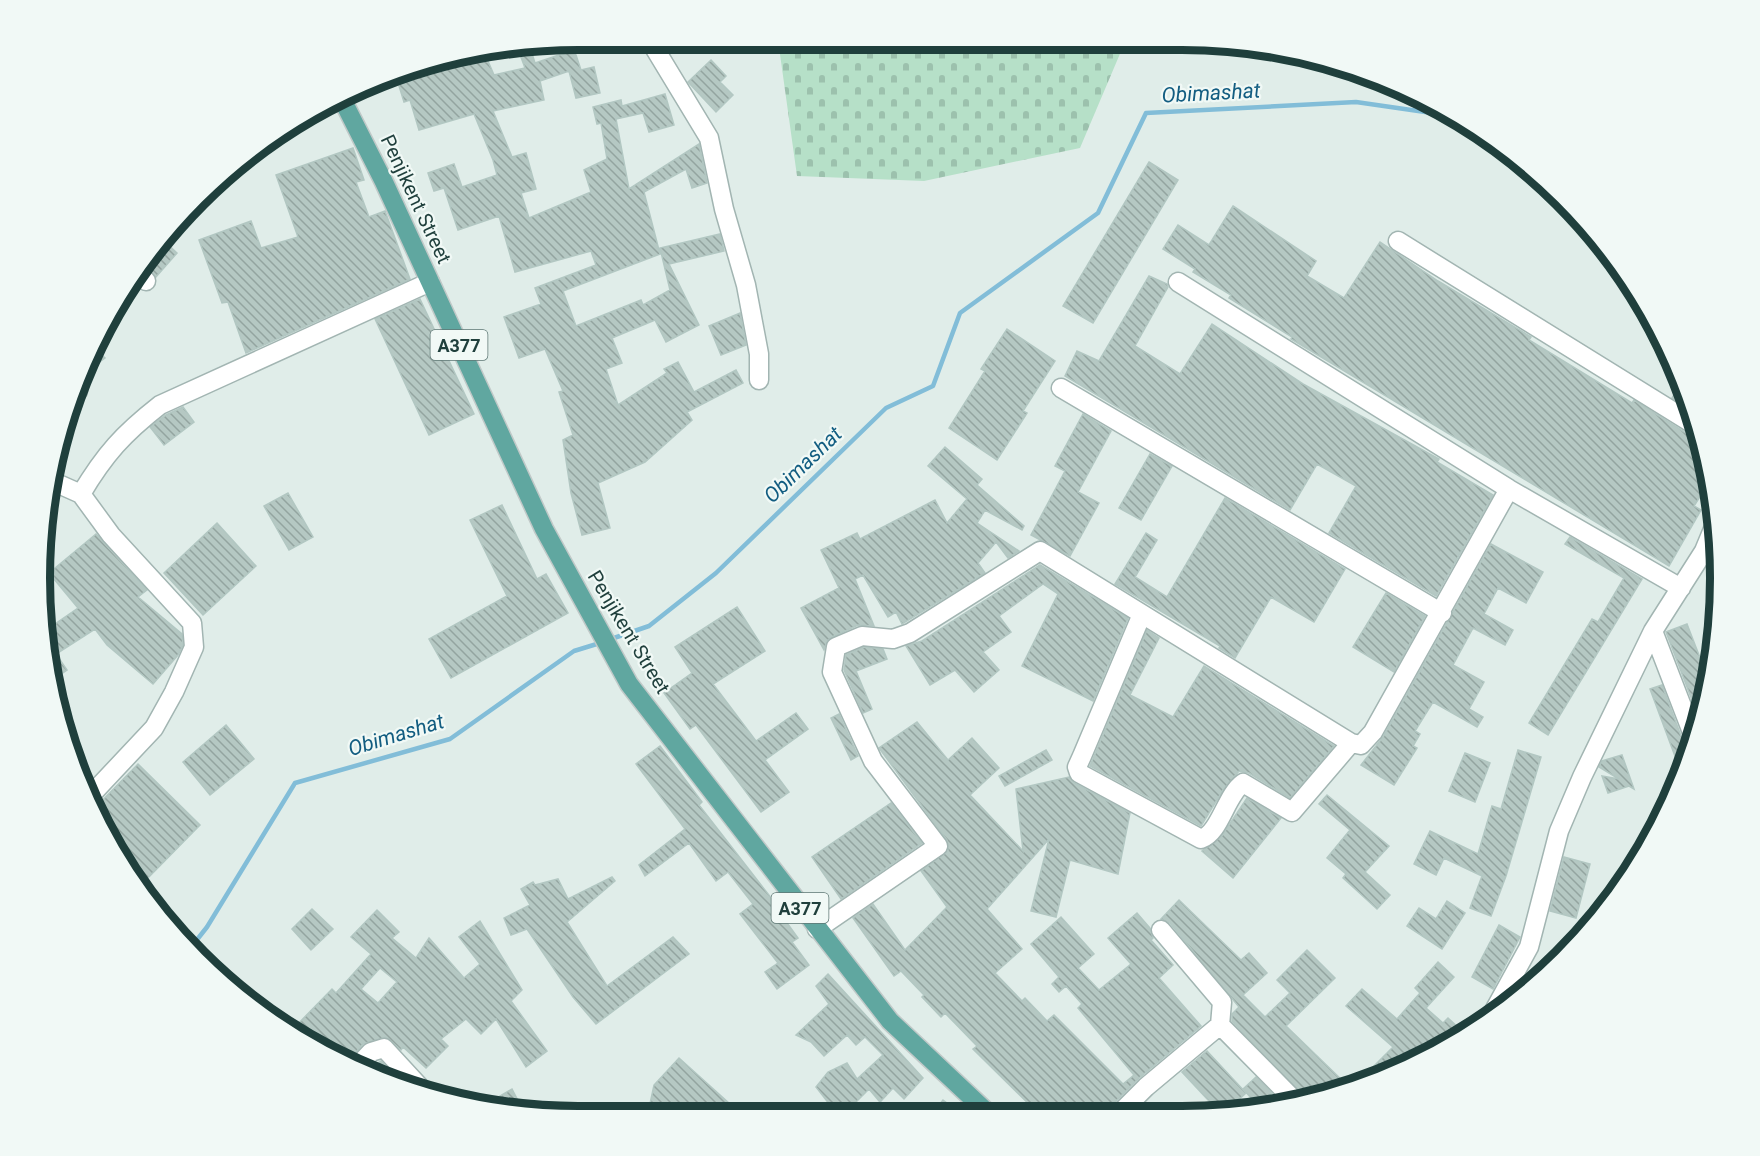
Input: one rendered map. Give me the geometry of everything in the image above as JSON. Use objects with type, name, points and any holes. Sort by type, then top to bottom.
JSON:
[{"type":"main road","name":"Penjikent Street","points":[[344,104],[430,282],[543,529],[629,684],[890,1021],[980,1106]]},
{"type":"street","points":[[656,50],[709,138],[724,209],[746,285],[759,354],[759,380]]},
{"type":"street","points":[[1398,241],[1685,419]]},
{"type":"street","points":[[81,494],[104,456],[129,429],[160,405],[430,282]]},
{"type":"street","points":[[1178,282],[1509,489],[1681,588]]},
{"type":"street","points":[[1061,388],[1442,613]]},
{"type":"street","points":[[58,484],[81,494],[111,535],[192,623],[194,647],[174,692],[154,728],[95,791]]},
{"type":"street","points":[[817,929],[938,846],[873,761],[832,672],[836,647],[862,636],[893,639],[909,633],[1040,551],[1351,742],[1360,745],[1369,738],[1442,613],[1509,489]]},
{"type":"street","points":[[1500,1000],[1529,947],[1559,831],[1582,777],[1653,631],[1681,588],[1709,557]]},
{"type":"street","points":[[1142,614],[1077,767],[1080,773],[1202,839],[1209,834],[1236,789],[1243,783],[1292,812],[1351,742]]},
{"type":"street","points":[[1653,631],[1689,725]]},
{"type":"street","points":[[1127,1106],[1146,1087],[1220,1025],[1222,1002],[1161,930]]},
{"type":"street","points":[[1220,1025],[1289,1095]]},
{"type":"street","points":[[363,1060],[371,1052],[384,1048],[413,1080]]},
{"type":"green space","points":[[779,50],[1122,50],[1080,148],[924,181],[797,176]]},
{"type":"building","points":[[564,50],[574,50],[581,70],[594,67],[600,93],[576,98],[569,71],[540,81],[544,100],[493,111],[512,157],[526,153],[536,189],[521,193],[529,218],[591,192],[584,170],[607,159],[601,123],[597,124],[593,107],[621,100],[622,106],[665,94],[674,125],[649,132],[643,113],[616,119],[629,189],[699,144],[707,183],[692,188],[686,169],[644,192],[660,254],[563,291],[576,326],[641,300],[643,305],[670,290],[660,248],[720,234],[724,251],[669,264],[699,325],[666,342],[655,320],[612,338],[622,363],[606,369],[618,405],[667,373],[664,369],[678,362],[694,392],[736,370],[743,383],[687,412],[692,420],[645,462],[598,483],[610,528],[582,535],[571,493],[563,440],[573,435],[559,392],[563,391],[545,349],[519,358],[504,317],[541,304],[535,288],[596,265],[591,251],[515,272],[499,216],[458,230],[444,188],[434,191],[428,173],[454,164],[462,187],[497,175],[493,160],[474,114],[419,130],[410,100],[404,102],[398,82],[441,68],[487,58],[494,75],[525,68],[520,53],[532,52],[535,63],[565,53]]},
{"type":"building","points":[[711,60],[726,76],[720,82],[733,95],[716,112],[688,82]]},
{"type":"building","points":[[353,148],[364,180],[356,182],[369,217],[385,211],[410,279],[246,353],[228,302],[222,303],[199,240],[251,221],[261,248],[298,237],[276,175]]},
{"type":"building","points":[[1149,162],[1178,180],[1093,323],[1063,306]]},
{"type":"building","points":[[1233,206],[1316,261],[1307,276],[1344,298],[1380,242],[1438,281],[1531,337],[1529,340],[1632,403],[1634,400],[1690,436],[1703,492],[1694,506],[1701,510],[1669,566],[1291,339],[1292,337],[1229,298],[1231,295],[1193,272],[1195,269],[1163,249],[1178,225],[1209,245]]},
{"type":"building","points":[[168,245],[177,253],[156,277],[149,270]]},
{"type":"building","points":[[1149,276],[1167,284],[1168,287],[1135,346],[1180,374],[1212,324],[1303,384],[1439,459],[1437,462],[1493,495],[1436,596],[1329,533],[1356,486],[1317,464],[1290,510],[1065,376],[1077,351],[1099,361]]},
{"type":"building","points":[[420,299],[474,414],[429,435],[375,319]]},
{"type":"building","points":[[740,313],[746,345],[721,355],[709,326]]},
{"type":"building","points":[[1007,329],[1055,361],[1023,411],[1027,413],[997,460],[949,428],[985,371],[981,369]]},
{"type":"building","points":[[100,353],[105,358],[95,366]]},
{"type":"building","points":[[1676,392],[1680,403],[1672,398]]},
{"type":"building","points":[[183,407],[194,422],[164,445],[150,427],[166,415]]},
{"type":"building","points":[[1083,414],[1111,431],[1078,492],[1099,503],[1070,556],[1031,535],[1065,471],[1055,466]]},
{"type":"building","points":[[945,447],[982,479],[977,485],[1024,526],[1022,530],[985,510],[977,523],[1019,551],[1008,558],[996,542],[978,563],[985,573],[902,624],[896,612],[888,617],[863,575],[855,579],[874,626],[858,625],[832,637],[827,641],[824,650],[801,608],[839,588],[821,550],[857,533],[860,539],[935,500],[947,523],[967,499],[928,466]]},
{"type":"building","points":[[1150,454],[1172,466],[1141,520],[1119,508]]},
{"type":"building","points":[[288,493],[313,537],[289,550],[264,506]]},
{"type":"building","points":[[1225,498],[1345,569],[1314,622],[1271,597],[1235,658],[1219,648],[1220,646],[1115,584],[1146,533],[1157,540],[1135,577],[1167,597]]},
{"type":"building","points":[[502,505],[537,579],[546,574],[568,613],[451,678],[429,639],[507,596],[470,520]]},
{"type":"building","points":[[217,523],[256,566],[203,615],[164,573]]},
{"type":"building","points":[[96,534],[147,590],[138,597],[182,634],[183,645],[178,655],[153,684],[107,645],[95,629],[56,654],[67,670],[59,676],[54,647],[52,626],[78,608],[50,572]]},
{"type":"building","points":[[1570,537],[1642,579],[1548,735],[1529,723],[1592,619],[1598,622],[1624,578],[1565,544]]},
{"type":"building","points":[[1491,544],[1543,572],[1526,603],[1498,588],[1484,614],[1513,630],[1505,645],[1473,628],[1453,665],[1484,682],[1469,709],[1483,717],[1477,727],[1433,702],[1415,731],[1420,734],[1413,746],[1417,748],[1394,785],[1361,765],[1383,737]]},
{"type":"building","points":[[1040,565],[1128,618],[1093,701],[1022,666],[1058,594],[1043,584],[999,616],[1011,632],[983,652],[999,670],[974,692],[955,670],[930,685],[906,646],[922,641]]},
{"type":"building","points":[[1386,593],[1425,616],[1394,672],[1353,647]]},
{"type":"building","points":[[737,607],[765,651],[713,684],[756,741],[796,713],[808,729],[765,760],[789,792],[761,812],[696,725],[690,729],[664,693],[692,673],[675,647]]},
{"type":"building","points":[[1687,624],[1703,665],[1694,706],[1666,632]]},
{"type":"building","points":[[1147,630],[1159,638],[1130,695],[1173,717],[1204,666],[1334,746],[1290,798],[1249,773],[1239,771],[1223,790],[1201,826],[1090,766]]},
{"type":"building","points":[[864,647],[883,649],[887,659],[856,671],[872,709],[863,713],[844,670],[846,655]]},
{"type":"building","points":[[1662,685],[1684,743],[1677,761],[1650,689]]},
{"type":"building","points":[[839,714],[858,756],[851,760],[831,718]]},
{"type":"building","points":[[917,722],[948,760],[972,738],[999,768],[970,795],[1023,851],[1016,789],[1069,777],[1074,783],[1130,813],[1118,874],[1070,860],[1056,917],[1031,911],[1049,839],[987,909],[1022,949],[995,973],[1022,1001],[1025,998],[1047,1021],[1054,1015],[1123,1084],[1134,1075],[1078,1008],[1082,1004],[1066,986],[1059,992],[1052,984],[1059,977],[1031,944],[1061,917],[1094,954],[1078,968],[1099,990],[1131,964],[1108,938],[1137,913],[1150,928],[1153,938],[1151,940],[1173,965],[1159,978],[1201,1026],[1138,1079],[1111,1106],[1031,1106],[973,1049],[977,1046],[945,1013],[941,1017],[901,971],[894,976],[853,918],[873,904],[905,950],[947,907],[921,871],[948,851],[947,840],[879,748]]},
{"type":"building","points":[[226,725],[254,759],[210,795],[183,762]]},
{"type":"building","points":[[660,746],[702,802],[699,805],[779,908],[777,909],[798,938],[792,942],[809,965],[777,989],[765,972],[778,963],[740,914],[753,904],[728,872],[716,881],[689,843],[645,876],[639,865],[685,829],[636,764]]},
{"type":"building","points":[[1046,750],[1052,760],[1005,786],[999,776]]},
{"type":"building","points":[[1518,750],[1541,757],[1506,876],[1491,916],[1470,908],[1482,876],[1444,858],[1436,875],[1414,864],[1430,831],[1478,854],[1492,806],[1501,809]]},
{"type":"building","points":[[1465,753],[1490,763],[1475,802],[1449,791]]},
{"type":"building","points":[[1622,755],[1634,789],[1629,786],[1608,793],[1602,776],[1619,779],[1599,767],[1602,761]]},
{"type":"building","points":[[138,764],[200,825],[145,881],[120,842],[100,803]]},
{"type":"building","points":[[1327,795],[1389,846],[1365,872],[1390,895],[1377,909],[1343,878],[1346,874],[1327,858],[1350,830],[1319,804]]},
{"type":"building","points":[[1247,798],[1281,818],[1233,878],[1202,851],[1221,837]]},
{"type":"building","points":[[891,803],[922,843],[841,899],[812,857]]},
{"type":"building","points":[[1564,857],[1590,864],[1576,918],[1550,911]]},
{"type":"building","points":[[612,877],[615,881],[567,922],[607,986],[673,937],[689,954],[596,1024],[573,997],[527,929],[511,935],[504,918],[530,905],[521,889],[533,882],[535,885],[558,879],[568,899]]},
{"type":"building","points":[[1179,900],[1241,960],[1249,953],[1267,973],[1243,995],[1265,1017],[1290,993],[1277,980],[1307,950],[1335,978],[1286,1026],[1343,1081],[1300,1092],[1232,1021],[1232,1014],[1239,1007],[1170,923],[1161,919]]},
{"type":"building","points":[[1447,901],[1465,913],[1442,949],[1407,926],[1419,908],[1436,919]]},
{"type":"building","points":[[312,909],[333,929],[311,950],[292,929]]},
{"type":"building","points":[[377,910],[399,932],[392,938],[416,958],[429,938],[464,978],[480,964],[459,937],[480,921],[522,990],[511,1001],[547,1051],[526,1067],[496,1019],[481,1034],[466,1019],[441,1039],[448,1046],[426,1068],[403,1047],[401,1050],[386,1037],[363,1044],[353,1056],[297,1025],[332,989],[336,993],[371,954],[351,937]],"holes":[[[380,968],[397,982],[378,1003],[361,989]]]},
{"type":"building","points":[[1499,925],[1520,937],[1493,989],[1472,977]]},
{"type":"building","points":[[1438,962],[1454,977],[1426,1008],[1443,1023],[1448,1018],[1459,1028],[1416,1052],[1368,1072],[1393,1047],[1346,1006],[1362,989],[1397,1019],[1420,993],[1415,988]]},
{"type":"building","points":[[828,974],[923,1078],[904,1099],[893,1088],[880,1102],[869,1089],[852,1106],[831,1106],[816,1087],[828,1072],[847,1063],[857,1079],[883,1055],[865,1037],[856,1045],[847,1035],[824,1056],[811,1042],[796,1035],[829,1004],[816,986]]},
{"type":"building","points":[[1207,1051],[1246,1093],[1235,1103],[1213,1105],[1182,1072]]},
{"type":"building","points":[[679,1058],[732,1106],[650,1106],[654,1085]]},
{"type":"building","points":[[381,1061],[390,1071],[376,1066]]},
{"type":"building","points":[[1256,1077],[1276,1098],[1254,1101],[1243,1089]]},
{"type":"building","points":[[512,1089],[519,1103],[502,1101],[500,1096]]},
{"type":"building","points":[[943,1100],[951,1106],[938,1106]]},
{"type":"waterway","name":"Obimashat","points":[[611,639],[649,626],[716,573],[886,408],[933,386],[960,313],[1098,213],[1146,113],[1356,102],[1432,113]]},
{"type":"waterway","name":"Obimashat","points":[[195,942],[207,927],[295,783],[450,739],[574,651],[600,643]]}]
